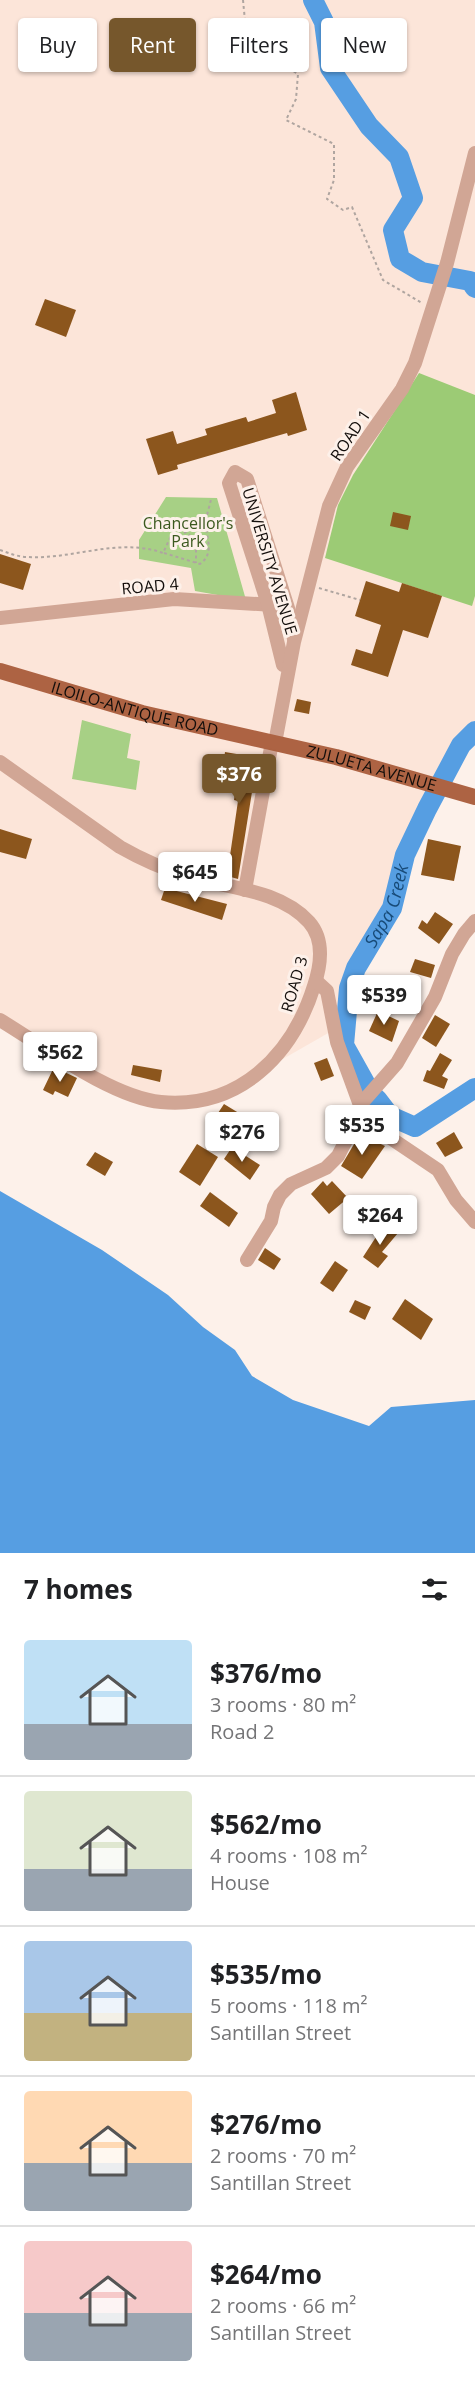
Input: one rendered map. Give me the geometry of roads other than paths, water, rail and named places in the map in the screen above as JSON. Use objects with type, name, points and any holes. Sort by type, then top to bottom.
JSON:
[{"type":"main road","name":"ILOILO-ANTIQUE ROAD","points":[[0,671],[142,713],[272,742]]},
{"type":"main road","name":"ZULUETA AVENUE","points":[[272,742],[420,779],[475,797]]},
{"type":"street","name":"ROAD 1","points":[[272,742],[295,611],[308,585],[336,487],[347,467],[402,388],[415,363],[447,263],[475,153]]},
{"type":"street","name":"UNIVERSITY AVENUE","points":[[283,665],[268,604],[230,486],[230,477],[235,472],[247,479],[295,611]]},
{"type":"street","name":"ROAD 4","points":[[0,618],[174,599],[268,604],[295,611]]},
{"type":"street","name":"ROAD 1","points":[[272,742],[283,665],[292,635]]},
{"type":"street","points":[[245,890],[272,742]]},
{"type":"street","name":"ROAD 3","points":[[0,762],[120,847],[140,858],[188,876],[245,890],[294,909],[310,923],[320,943],[316,981],[302,1020],[277,1058],[241,1083],[208,1100],[160,1102],[131,1097],[0,1020]]},
{"type":"street","points":[[246,1260],[271,1221],[273,1207],[280,1196],[291,1184],[326,1168],[338,1156],[355,1124],[360,1106],[397,1063],[435,997],[458,944],[475,921]]},
{"type":"street","points":[[316,981],[327,991],[337,1042],[360,1106]]},
{"type":"street","points":[[355,1124],[377,1130],[438,1170],[456,1200],[475,1222]]},
{"type":"water","points":[[0,1191],[102,1250],[168,1295],[203,1327],[235,1350],[252,1376],[293,1400],[369,1426],[391,1407],[475,1400],[475,1553],[0,1553]]},
{"type":"waterway","name":"Sapa Creek","points":[[313,0],[324,22],[330,68],[369,126],[399,157],[413,198],[393,230],[400,259],[422,272],[470,281],[475,288]]},
{"type":"waterway","name":"Sapa Creek","points":[[368,1088],[344,1045],[349,988],[356,968],[392,908],[405,855],[427,809],[461,745],[475,731]]},
{"type":"waterway","name":"Sapa Creek","points":[[377,1099],[390,1116],[415,1127],[475,1088]]},
{"type":"park label","name":"Chancellor's Park","points":[[188,532]]}]
